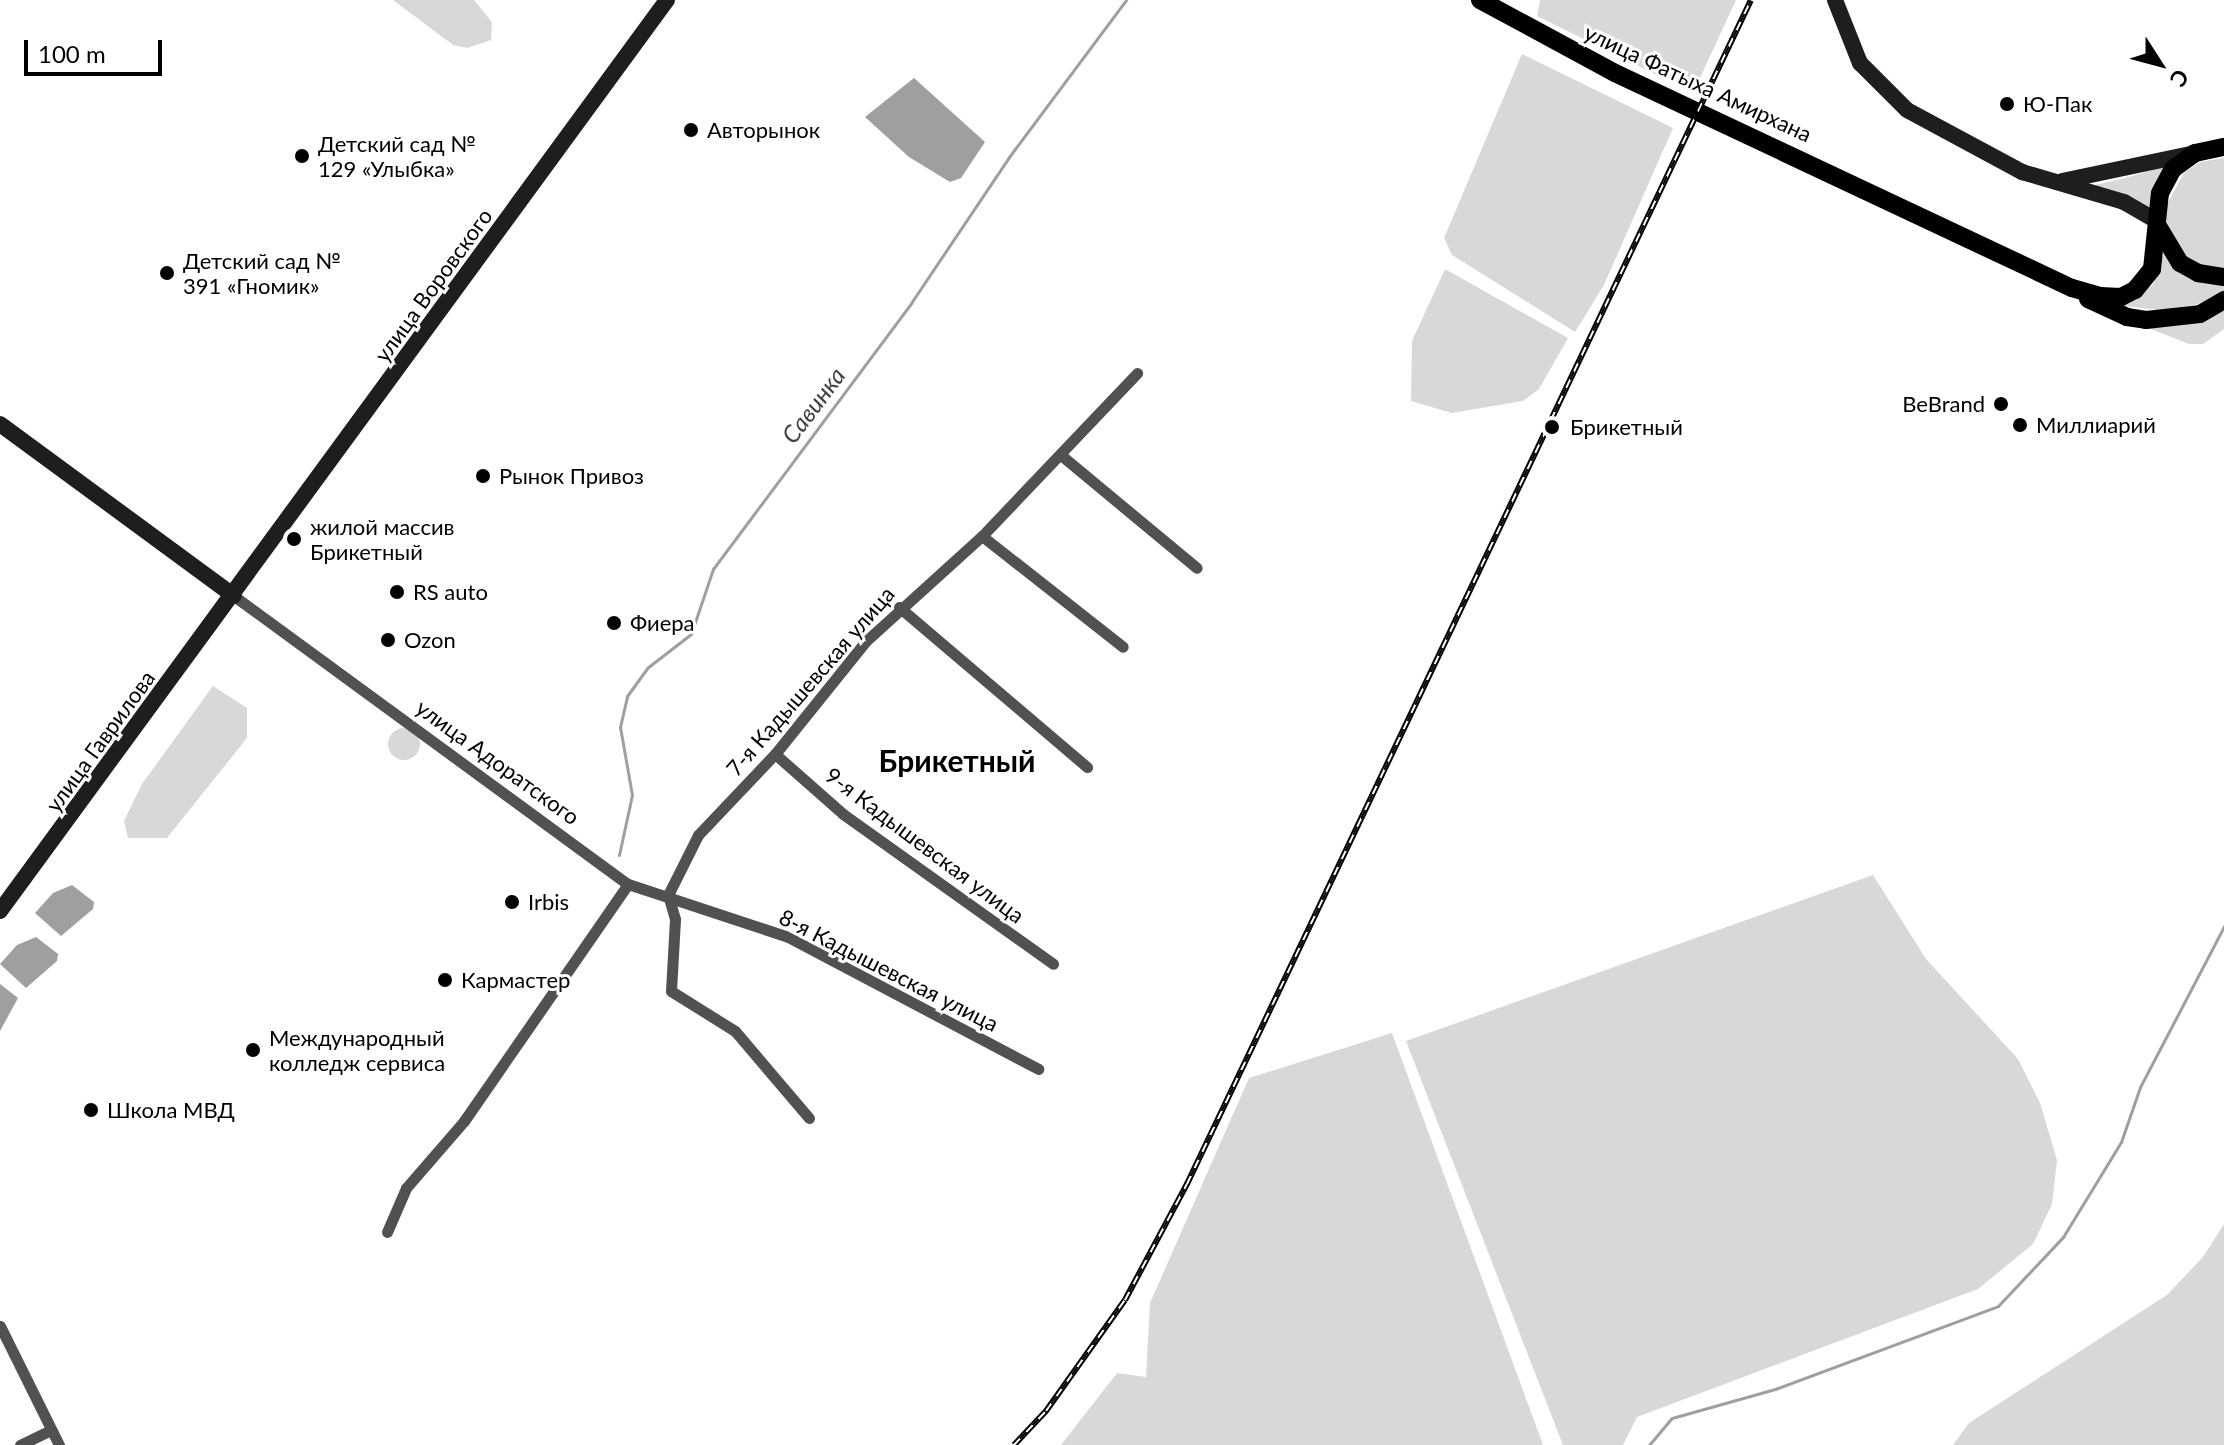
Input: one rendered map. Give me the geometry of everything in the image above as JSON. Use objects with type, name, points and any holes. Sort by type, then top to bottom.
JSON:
[{"type":"main road","name":"улица Фатыха Амирхана","points":[[1480,0],[1615,73],[2072,288]]},
{"type":"main road","points":[[2072,288],[2121,297],[2135,290],[2152,269],[2165,181],[2212,148]]},
{"type":"main road","points":[[2158,225],[2180,263],[2198,273],[2224,277]]},
{"type":"main road","points":[[2072,288],[2127,317],[2146,320],[2200,314],[2224,300]]},
{"type":"street","name":"улица Воровского","points":[[234,596],[667,0]]},
{"type":"street","points":[[1835,0],[1860,63],[1907,110],[1964,145],[2052,182],[2124,202],[2158,225]]},
{"type":"street","points":[[2052,182],[2099,177],[2212,148]]},
{"type":"street","name":"7-я Кадышевская улица","points":[[668,895],[698,835],[775,754],[899,607],[982,536],[1062,456],[1137,373]]},
{"type":"street","name":"улица Адоратского","points":[[0,424],[628,884]]},
{"type":"street","points":[[1062,456],[1197,568]]},
{"type":"street","points":[[982,536],[1123,647]]},
{"type":"street","name":"улица Гаврилова","points":[[0,911],[234,596]]},
{"type":"street","points":[[899,607],[1087,767]]},
{"type":"street","name":"9-я Кадышевская улица","points":[[775,754],[843,814],[1053,964]]},
{"type":"street","points":[[387,1232],[406,1188],[464,1121],[628,884]]},
{"type":"street","name":"8-я Кадышевская улица","points":[[628,884],[788,937],[1038,1069]]},
{"type":"street","points":[[668,895],[675,919],[671,991],[735,1031],[809,1118]]},
{"type":"street","points":[[0,1326],[59,1445]]},
{"type":"street","points":[[20,1445],[51,1430]]},
{"type":"shaded area","points":[[393,0],[474,0],[492,22],[491,40],[467,48],[453,45]]},
{"type":"shaded area","points":[[1540,0],[1736,0],[1693,93],[1537,16]]},
{"type":"shaded area","points":[[1522,54],[1673,128],[1604,285],[1575,332],[1452,255],[1444,238]]},
{"type":"shaded area","points":[[914,78],[985,142],[961,178],[950,182],[909,157],[865,117]]},
{"type":"shaded area","points":[[2224,158],[2224,271],[2215,271],[2183,256],[2166,224],[2166,206],[2184,173],[2200,162]]},
{"type":"shaded area","points":[[2171,165],[2151,212],[2086,187],[2121,179]]},
{"type":"shaded area","points":[[2165,249],[2224,281],[2224,294],[2187,308],[2160,310],[2115,305],[2153,285]]},
{"type":"shaded area","points":[[1445,269],[1568,338],[1539,389],[1523,401],[1452,413],[1411,401],[1412,341]]},
{"type":"shaded area","points":[[2224,311],[2224,329],[2203,344],[2189,344],[2138,324],[2200,319]]},
{"type":"shaded area","points":[[213,686],[247,708],[247,738],[167,838],[128,838],[124,821],[142,784]]},
{"type":"shaded area","points":[[404,728],[415,733],[420,744],[415,755],[404,760],[393,755],[388,744],[393,733]]},
{"type":"shaded area","points":[[1873,875],[1926,959],[2018,1059],[2040,1103],[2057,1160],[2052,1204],[2033,1244],[1978,1289],[1637,1417],[1623,1445],[1563,1445],[1406,1041]]},
{"type":"shaded area","points":[[72,885],[94,902],[93,909],[61,936],[35,913],[53,893]]},
{"type":"shaded area","points":[[36,937],[58,954],[57,961],[26,988],[0,964],[17,945]]},
{"type":"shaded area","points":[[0,984],[18,998],[0,1031]]},
{"type":"shaded area","points":[[1392,1033],[1543,1445],[1061,1445],[1117,1373],[1146,1377],[1150,1303],[1249,1078]]},
{"type":"shaded area","points":[[2224,1224],[2224,1445],[1953,1445],[1969,1423],[2167,1295],[2203,1257]]},
{"type":"waterway","name":"Савинка","points":[[619,855],[632,795],[620,727],[627,696],[647,668],[691,634],[713,569],[911,303],[1009,157],[1126,0]]},
{"type":"waterway","points":[[1649,1445],[1672,1418],[1775,1389],[1998,1306],[2063,1237],[2121,1142],[2140,1087],[2224,926]]},
{"type":"railway","points":[[1014,1445],[1046,1411],[1125,1300],[1187,1184],[1751,0]]},
{"type":"place","name":"Ю-Пак","points":[[2007,104]]},
{"type":"place","name":"Авторынок","points":[[691,130]]},
{"type":"place","name":"Детский сад № 129 «Улыбка»","points":[[302,156]]},
{"type":"place","name":"Детский сад № 391 «Гномик»","points":[[167,273]]},
{"type":"place","name":"BeBrand","points":[[2001,404]]},
{"type":"place","name":"Миллиарий","points":[[2020,425]]},
{"type":"place","name":"Брикетный","points":[[1552,427]]},
{"type":"place","name":"Рынок Привоз","points":[[483,476]]},
{"type":"place","name":"жилой массив Брикетный","points":[[294,539]]},
{"type":"place","name":"RS auto","points":[[397,592]]},
{"type":"place","name":"Фиера","points":[[614,623]]},
{"type":"place","name":"Ozon","points":[[388,640]]},
{"type":"place","name":"Irbis","points":[[512,902]]},
{"type":"place","name":"Кармастер","points":[[445,980]]},
{"type":"place","name":"Международный колледж сервиса","points":[[253,1050]]},
{"type":"place","name":"Школа МВД","points":[[91,1110]]},
{"type":"district","name":"Брикетный","points":[[957,760]]}]
